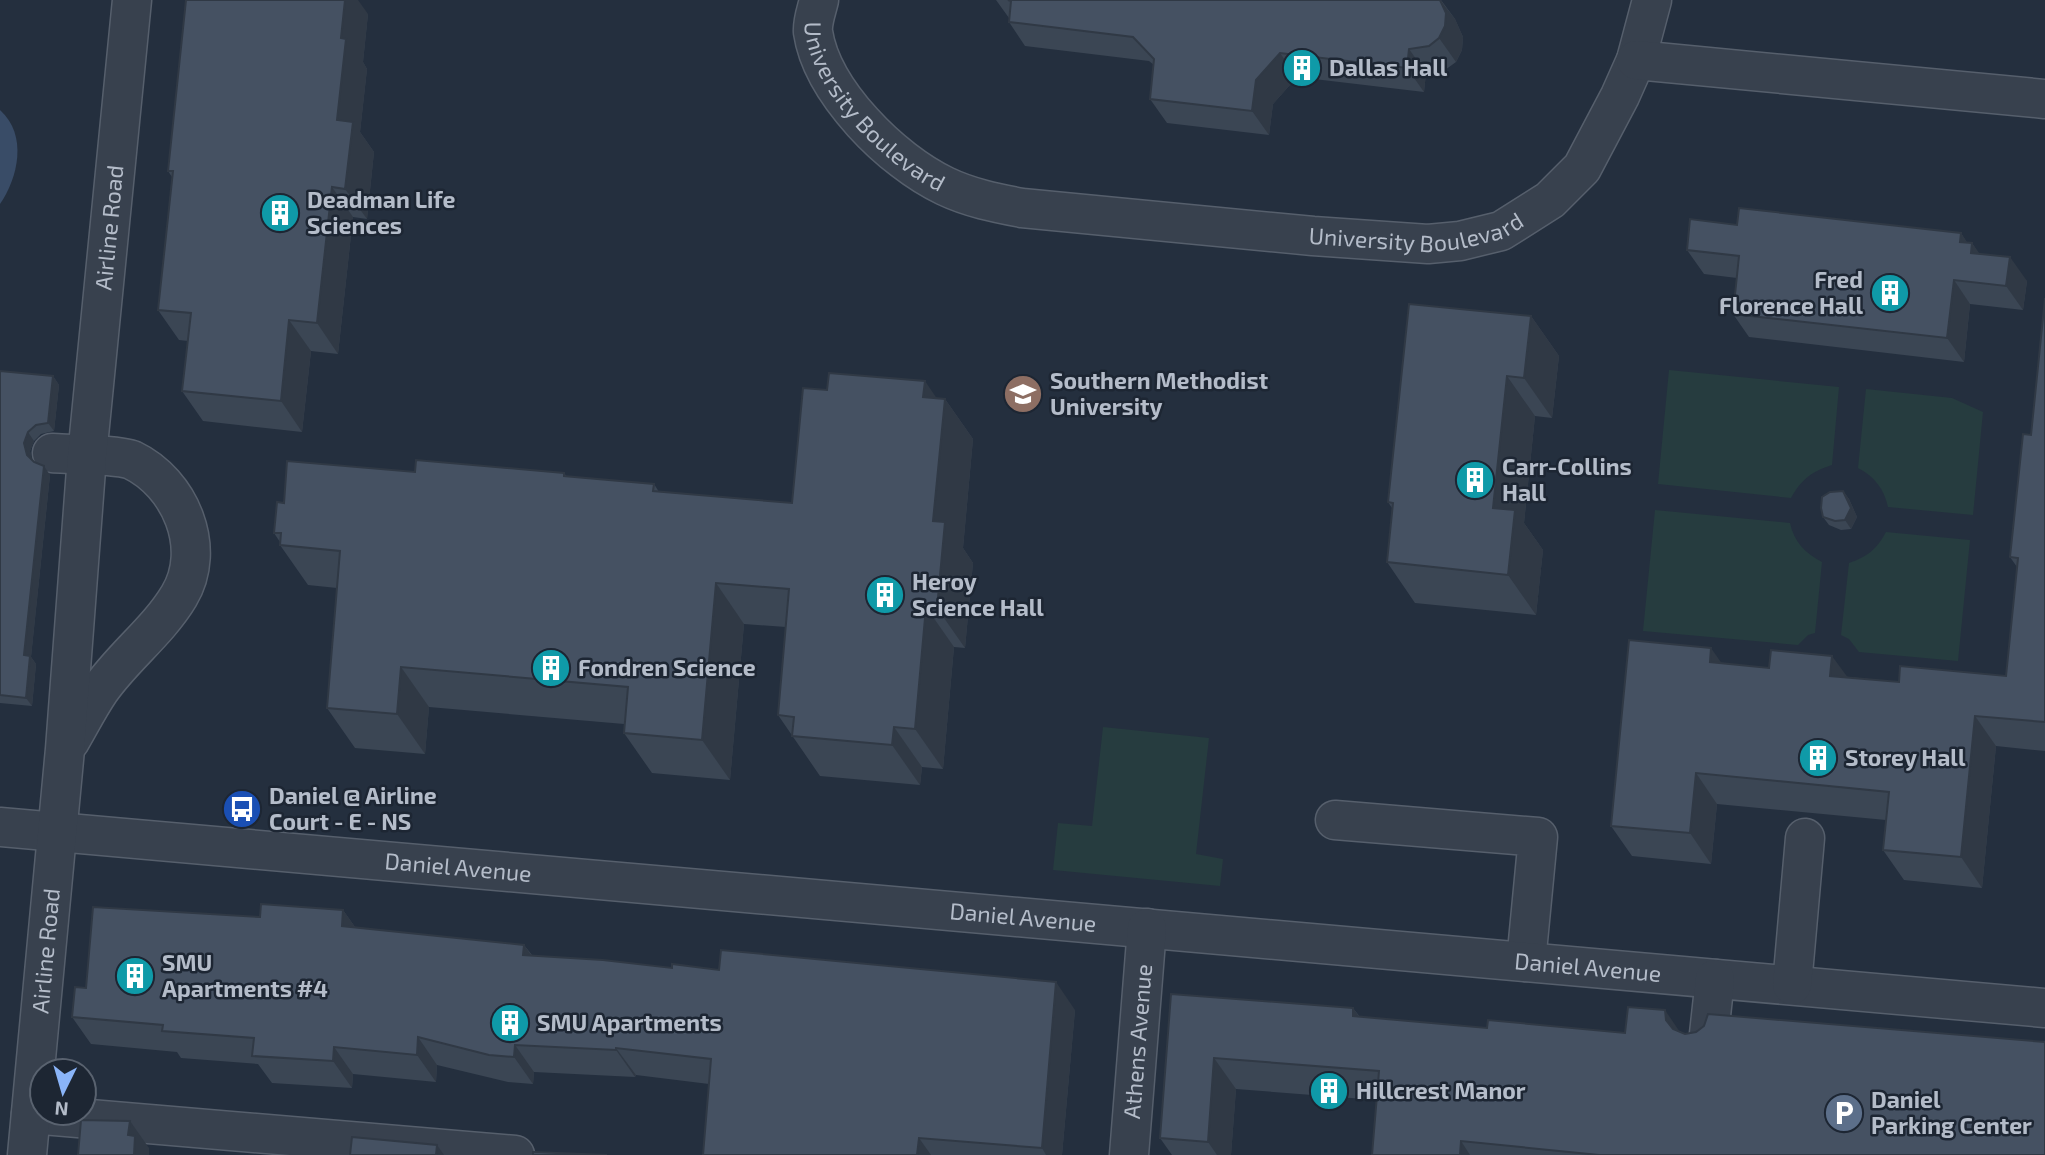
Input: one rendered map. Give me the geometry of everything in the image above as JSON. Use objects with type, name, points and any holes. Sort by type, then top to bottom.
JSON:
[{"type":"street","name":"Airline Road","points":[[36,1057],[65,749],[69,454],[132,0]]},
{"type":"street","name":"University Boulevard","points":[[818,0],[813,30],[827,71],[845,99],[881,142],[906,164],[945,186],[977,199],[1022,208],[1429,244],[1460,241],[1501,231],[1550,200],[1582,168],[1636,60],[1652,0]]},
{"type":"street","points":[[1636,60],[2045,99]]},
{"type":"street","name":"Airline Road","points":[[65,749],[100,689],[180,594],[190,564],[189,531],[178,501],[157,476],[130,459],[69,454]]},
{"type":"street","points":[[1335,820],[1538,837],[1527,962]]},
{"type":"street","name":"Daniel Avenue","points":[[0,827],[2045,1008]]},
{"type":"street","points":[[1792,985],[1804,838]]},
{"type":"street","name":"Athens Avenue","points":[[1129,1155],[1147,929]]},
{"type":"street","points":[[1707,1043],[1715,979]]},
{"type":"street","points":[[98,1120],[515,1155]]},
{"type":"street","name":"Airline Road","points":[[27,1155],[30,1127]]},
{"type":"green space","points":[[1669,370],[1839,387],[1832,465],[1808,477],[1791,498],[1658,484]]},
{"type":"green space","points":[[1866,389],[1952,398],[1983,412],[1973,515],[1888,507],[1878,484],[1858,468]]},
{"type":"green space","points":[[1655,510],[1790,523],[1801,546],[1822,562],[1815,633],[1808,635],[1798,645],[1643,631]]},
{"type":"green space","points":[[1886,532],[1970,540],[1958,661],[1859,652],[1849,639],[1841,635],[1849,563],[1871,552]]},
{"type":"green space","points":[[1103,727],[1209,738],[1196,854],[1223,859],[1220,886],[1053,870],[1058,823],[1092,826]]},
{"type":"water","points":[[0,110],[9,120],[14,132],[17,157],[12,182],[0,204]]},
{"type":"building","name":"Deadman Life Sciences","points":[[186,0],[345,0],[341,38],[346,39],[337,120],[353,122],[345,189],[332,187],[317,323],[289,320],[281,401],[182,391],[191,313],[158,310],[173,171],[168,171]]},
{"type":"building","name":"Dallas Hall","points":[[1008,0],[1440,0],[1446,13],[1445,26],[1439,38],[1429,46],[1409,49],[1407,68],[1280,53],[1256,80],[1252,111],[1150,99],[1154,59],[1133,37],[1009,22],[1011,1]]},
{"type":"building","name":"Fred Florence Hall","points":[[1739,208],[1961,233],[1960,242],[1972,243],[1971,253],[2010,257],[2006,286],[1954,280],[1947,338],[1733,314],[1739,256],[1687,250],[1690,219],[1737,225]]},
{"type":"building","points":[[2045,298],[2045,722],[1975,716],[1961,857],[1883,850],[1889,792],[1696,773],[1690,833],[1611,826],[1629,640],[1711,648],[1710,662],[1769,668],[1771,650],[1832,656],[1830,676],[1899,682],[1900,666],[2006,676],[2018,558],[2010,557],[2023,434],[2031,435]]},
{"type":"building","name":"Carr-Collins Hall","points":[[1409,304],[1531,316],[1524,378],[1507,376],[1493,508],[1515,510],[1508,575],[1387,562],[1393,503],[1388,502]]},
{"type":"building","points":[[0,371],[53,376],[48,423],[36,425],[28,432],[24,443],[27,455],[44,466],[24,655],[30,656],[26,698],[0,695]]},
{"type":"building","points":[[829,373],[925,381],[923,397],[945,399],[933,521],[945,522],[937,608],[926,607],[915,729],[894,727],[892,745],[792,736],[794,717],[778,715],[789,589],[716,583],[702,740],[624,733],[628,687],[401,667],[397,714],[327,708],[340,551],[280,545],[281,533],[274,533],[277,502],[284,503],[287,461],[415,472],[416,460],[564,473],[564,476],[654,484],[653,491],[792,503],[803,388],[827,390]]},
{"type":"building","points":[[1843,491],[1851,508],[1845,520],[1835,521],[1823,517],[1822,497],[1830,492]]},
{"type":"building","points":[[261,904],[343,910],[342,926],[524,945],[523,955],[672,968],[672,964],[719,970],[721,950],[1056,982],[1042,1148],[919,1138],[917,1155],[703,1155],[711,1059],[616,1048],[515,1045],[514,1057],[489,1055],[418,1037],[417,1055],[334,1047],[333,1061],[252,1056],[254,1038],[162,1031],[163,1025],[72,1017],[75,987],[86,988],[93,907],[260,917]]},
{"type":"building","points":[[1171,994],[1353,1008],[1353,1016],[1487,1028],[1488,1020],[1625,1033],[1628,1007],[1665,1010],[1666,1020],[1673,1029],[1685,1034],[1696,1032],[1704,1026],[1708,1014],[2045,1042],[2045,1155],[1599,1155],[1461,1141],[1460,1155],[1372,1155],[1379,1071],[1214,1058],[1208,1142],[1160,1138]]},
{"type":"building","points":[[98,1120],[130,1121],[128,1135],[135,1136],[134,1155],[78,1155],[80,1127],[98,1127]]},
{"type":"building","points":[[352,1137],[437,1145],[436,1155],[350,1155]]},
{"type":"building","points":[[533,1152],[607,1155],[533,1155]]},
{"type":"place","name":"Dallas Hall","points":[[1302,68]]},
{"type":"place","name":"Deadman Life Sciences","points":[[280,213]]},
{"type":"place","name":"Fred Florence Hall","points":[[1890,293]]},
{"type":"place","name":"Southern Methodist University","points":[[1023,394]]},
{"type":"place","name":"Carr-Collins Hall","points":[[1475,480]]},
{"type":"place","name":"Heroy Science Hall","points":[[885,595]]},
{"type":"place","name":"Fondren Science","points":[[551,668]]},
{"type":"place","name":"Storey Hall","points":[[1818,758]]},
{"type":"place","name":"Daniel @ Airline Court - E - NS","points":[[242,809]]},
{"type":"place","name":"SMU Apartments #4","points":[[135,976]]},
{"type":"place","name":"SMU Apartments","points":[[510,1023]]},
{"type":"place","name":"Hillcrest Manor","points":[[1329,1091]]},
{"type":"place","name":"Daniel Parking Center","points":[[1844,1113]]}]
